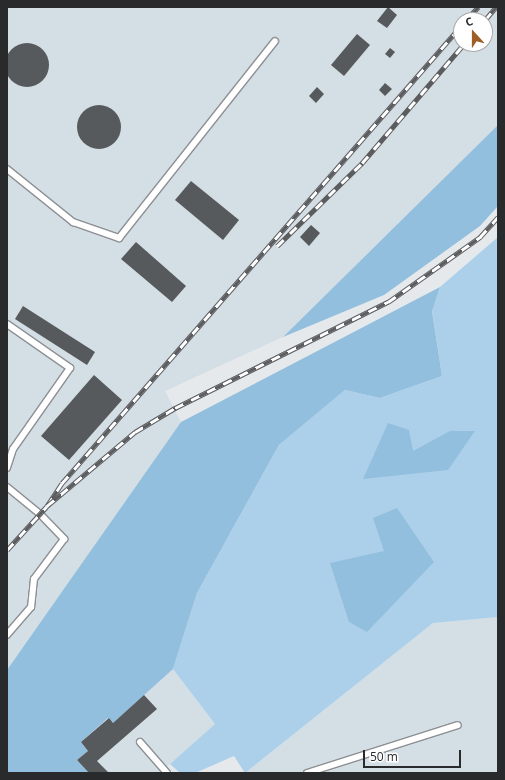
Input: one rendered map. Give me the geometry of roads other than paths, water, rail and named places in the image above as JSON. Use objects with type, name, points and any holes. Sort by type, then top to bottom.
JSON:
[{"type":"lane","points":[[7,169],[73,222],[119,238],[275,41]]},
{"type":"lane","points":[[7,324],[70,368],[13,449],[7,468]]},
{"type":"lane","points":[[7,487],[40,514],[64,540],[34,579],[31,607],[7,635]]},
{"type":"lane","points":[[307,773],[458,725]]},
{"type":"lane","points":[[140,742],[167,773]]},
{"type":"railway","points":[[473,12],[478,7]]},
{"type":"railway","points":[[492,12],[496,7]]},
{"type":"railway","points":[[47,506],[62,483],[453,35]]},
{"type":"railway","points":[[277,246],[362,163],[457,52]]},
{"type":"railway","points":[[7,550],[47,506],[135,432],[175,408],[388,302],[480,237],[498,217]]}]
